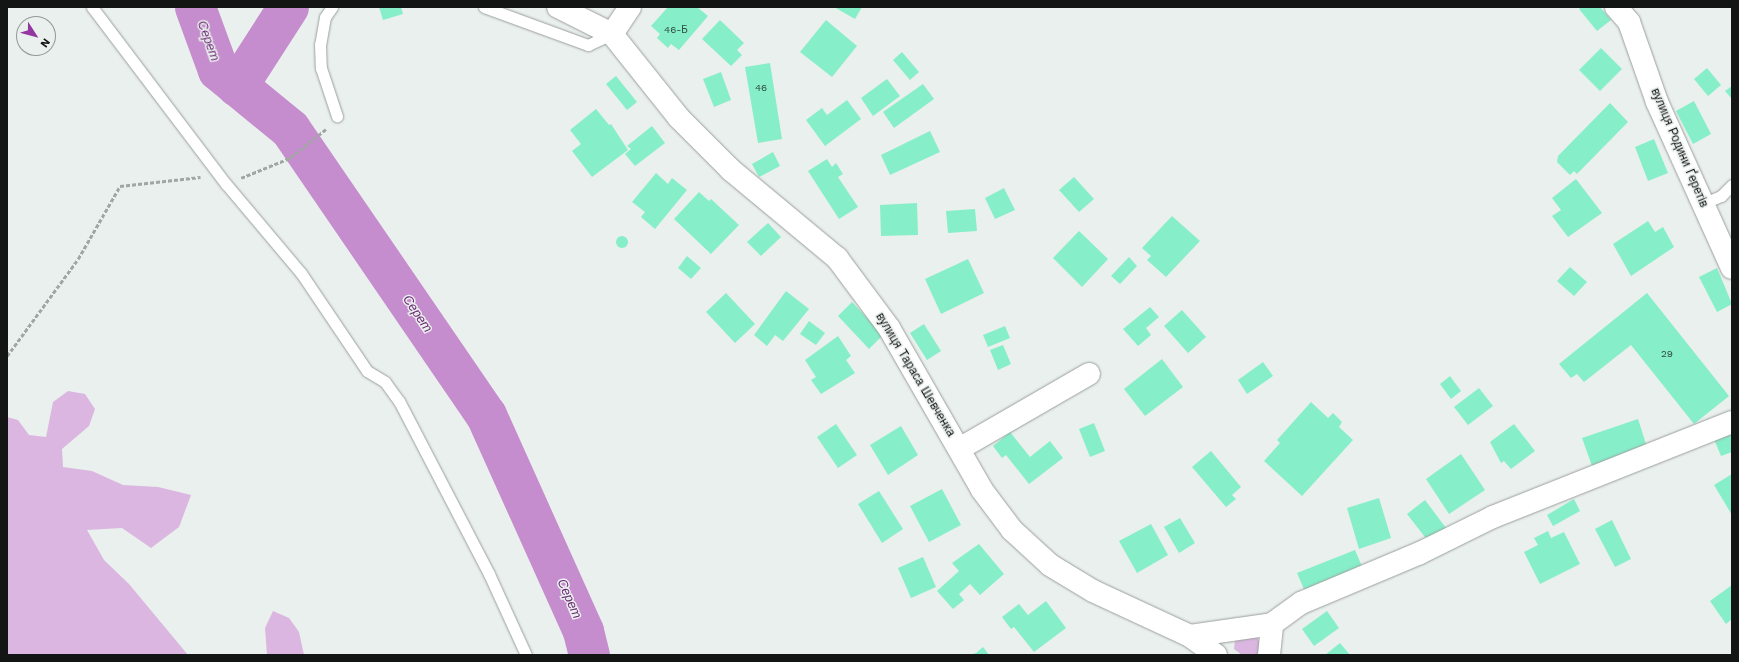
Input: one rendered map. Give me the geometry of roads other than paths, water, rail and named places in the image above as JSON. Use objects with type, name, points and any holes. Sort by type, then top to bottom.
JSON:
[{"type":"street","name":"вулиця Тараса Шевченка","points":[[558,7],[612,34],[679,118],[731,170],[837,258],[890,328],[982,490],[1012,530],[1050,564],[1093,592],[1190,636],[1216,655]]},
{"type":"street","points":[[612,34],[630,7]]},
{"type":"street","name":"вулиця Родини Ґеретів","points":[[1616,7],[1629,22],[1657,102],[1732,268]]},
{"type":"street","points":[[959,449],[1089,374]]},
{"type":"street","points":[[1190,636],[1272,624],[1301,603],[1420,553],[1493,517],[1732,422]]},
{"type":"street","points":[[1269,655],[1272,624]]},
{"type":"lane","points":[[92,7],[226,184],[301,273],[367,371],[385,382],[399,401],[489,574],[526,655]]},
{"type":"lane","points":[[332,7],[325,18],[320,50],[322,74],[337,116]]},
{"type":"lane","points":[[484,7],[588,45],[612,34]]},
{"type":"lane","points":[[1702,204],[1721,196],[1732,184]]},
{"type":"waterway","name":"Серет","points":[[195,7],[218,70],[290,129],[486,415],[583,631],[589,655]]},
{"type":"waterway","points":[[237,86],[288,7]]}]
